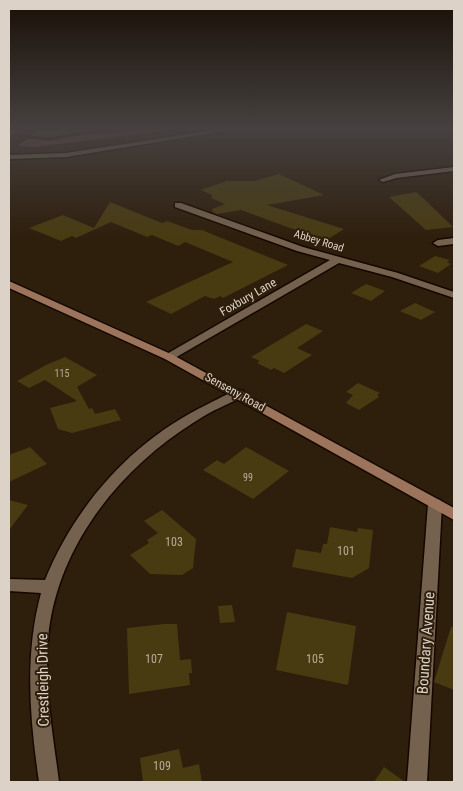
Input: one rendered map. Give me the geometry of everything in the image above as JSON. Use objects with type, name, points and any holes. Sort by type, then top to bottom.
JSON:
[{"type":"main road","name":"Senseny Road","points":[[9,284],[170,357],[454,515]]},
{"type":"street","points":[[383,180],[395,176],[454,169]]},
{"type":"street","name":"Abbey Road","points":[[178,205],[300,248],[395,275],[454,295]]},
{"type":"street","points":[[438,243],[454,241]]},
{"type":"street","name":"Foxbury Lane","points":[[170,357],[338,259]]},
{"type":"street","name":"Crestleigh Drive","points":[[49,782],[43,730],[39,658],[42,621],[50,587],[64,553],[76,530],[99,498],[128,467],[156,443],[191,418],[239,394]]},
{"type":"street","name":"Boundary Avenue","points":[[417,782],[434,504]]},
{"type":"street","points":[[9,585],[50,587]]},
{"type":"building","points":[[279,174],[324,195],[267,205],[344,229],[328,239],[290,228],[241,210],[217,214],[212,209],[225,204],[211,198],[212,195],[201,190],[227,181],[254,181]]},
{"type":"building","points":[[416,192],[453,227],[426,230],[389,197]]},
{"type":"building","points":[[110,202],[162,223],[167,221],[192,230],[202,230],[288,265],[223,298],[220,296],[214,299],[205,296],[171,314],[146,302],[233,262],[185,242],[178,246],[152,235],[147,237],[111,222],[76,238],[72,236],[61,241],[29,228],[63,215],[94,228]]},
{"type":"building","points":[[435,256],[450,260],[447,262],[451,264],[438,273],[419,266]]},
{"type":"building","points":[[366,284],[385,291],[371,301],[351,293]]},
{"type":"building","points":[[415,303],[435,312],[421,320],[400,311]]},
{"type":"building","points":[[306,324],[323,331],[297,348],[312,355],[284,373],[274,368],[271,370],[257,363],[260,361],[251,357]]},
{"type":"building","points":[[65,357],[97,375],[77,387],[89,409],[92,408],[95,414],[115,409],[121,420],[72,433],[58,429],[50,408],[77,401],[45,380],[29,388],[17,381]]},
{"type":"building","points":[[358,383],[380,393],[377,395],[379,397],[359,410],[346,403],[353,395],[346,392]]},
{"type":"building","points":[[30,447],[47,464],[9,482],[9,455]]},
{"type":"building","points":[[246,447],[289,471],[253,499],[203,470],[217,460],[224,464]]},
{"type":"building","points":[[9,500],[28,505],[9,530]]},
{"type":"building","points":[[162,510],[196,539],[193,568],[182,575],[150,574],[130,555],[149,543],[147,540],[158,533],[144,521]]},
{"type":"building","points":[[330,527],[357,532],[358,528],[373,530],[369,568],[352,578],[292,567],[296,549],[321,553],[323,544],[327,544]]},
{"type":"building","points":[[232,605],[235,622],[220,623],[218,606]]},
{"type":"building","points":[[287,612],[356,626],[348,685],[276,670]]},
{"type":"building","points":[[177,624],[180,660],[191,659],[192,673],[189,673],[190,685],[129,694],[127,628]]},
{"type":"building","points":[[451,627],[454,627],[454,690],[434,682]]},
{"type":"building","points":[[179,749],[183,768],[199,764],[202,782],[143,782],[140,758]]},
{"type":"building","points":[[384,767],[405,782],[374,782]]}]
